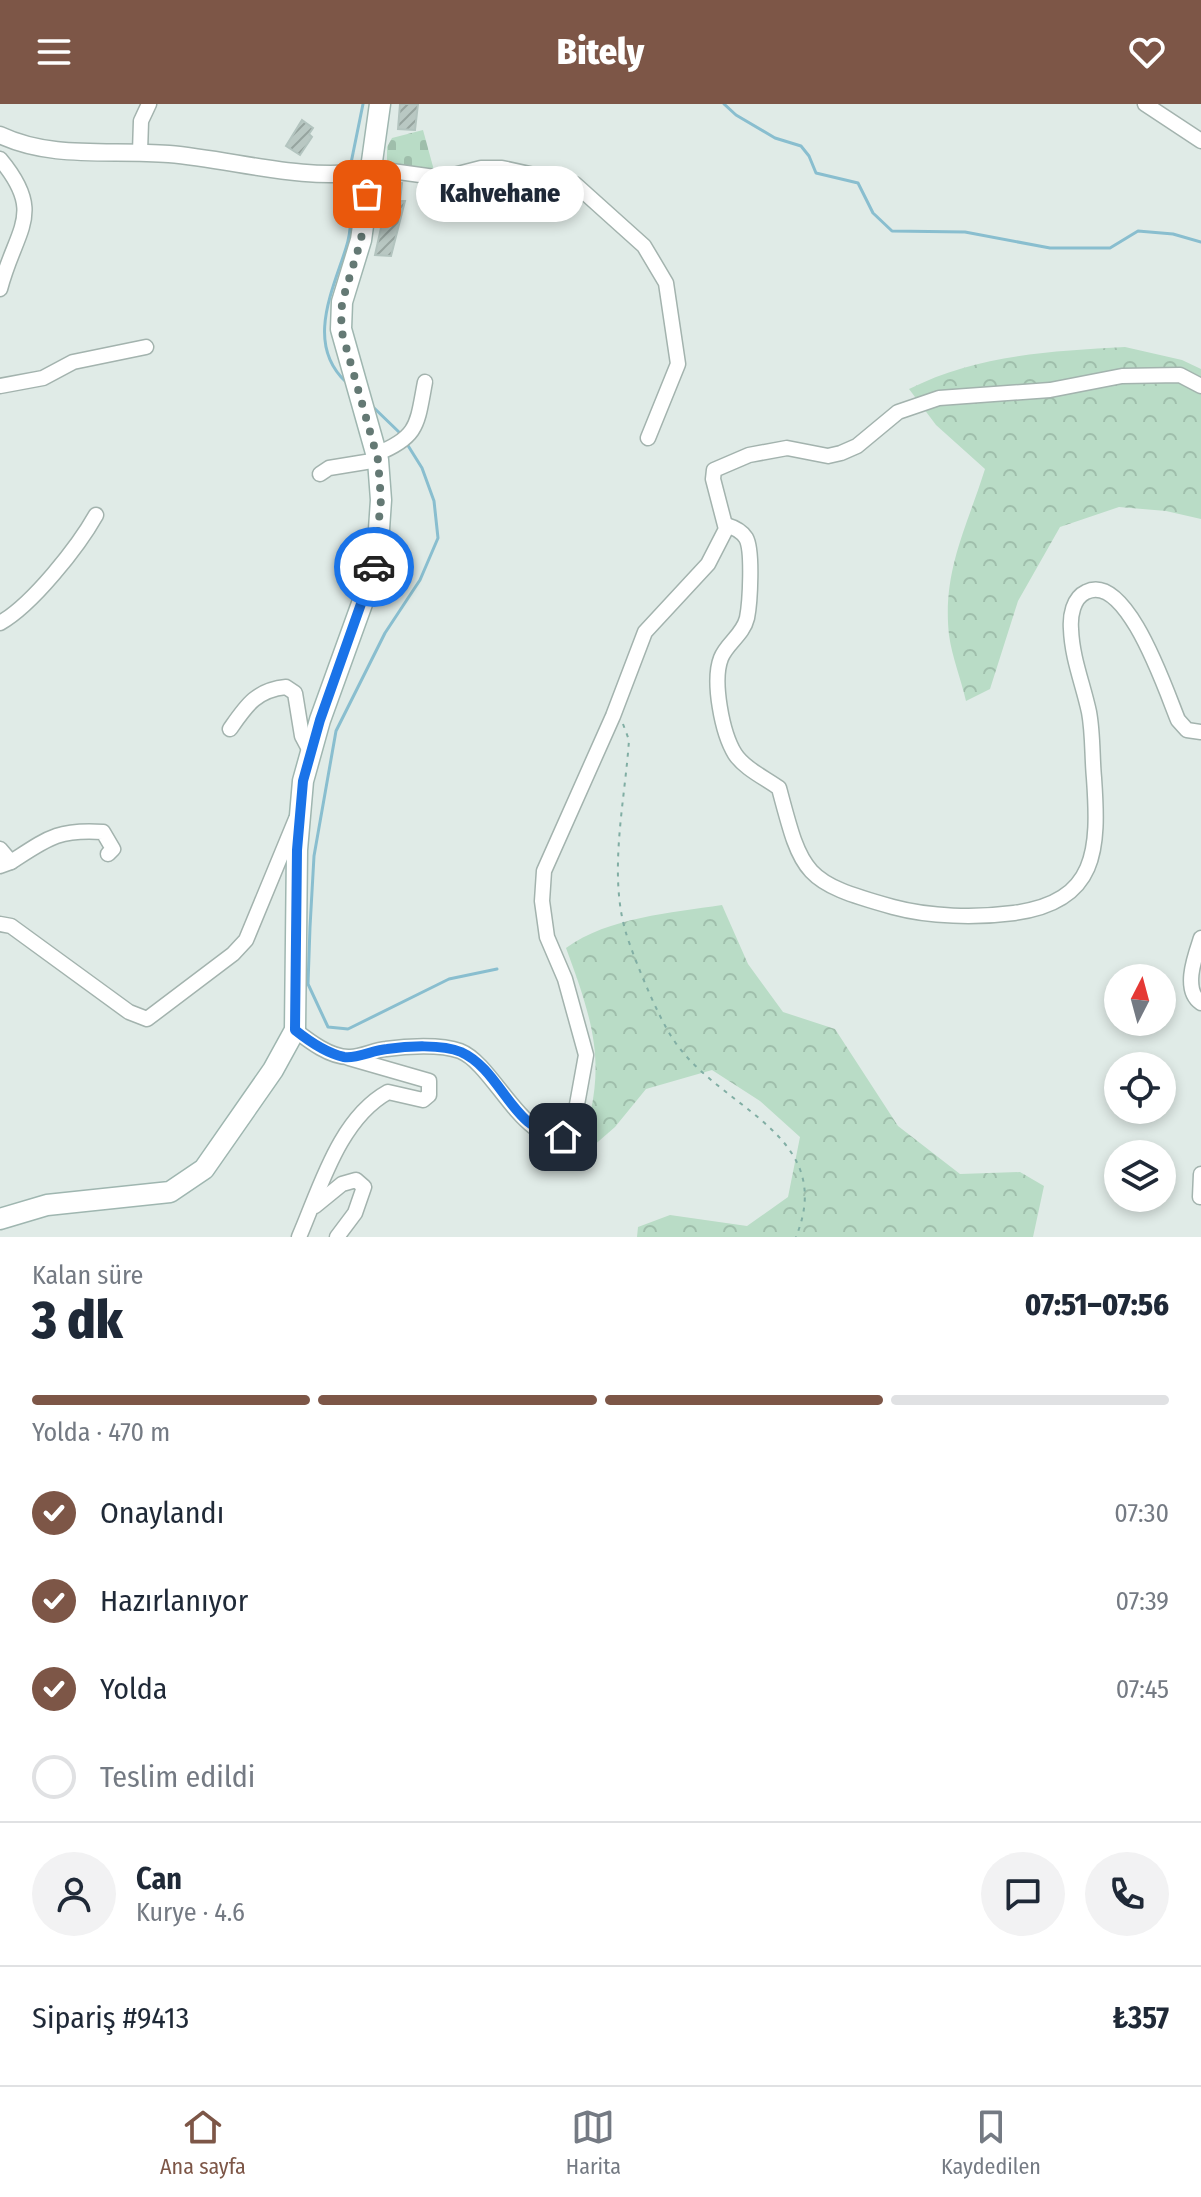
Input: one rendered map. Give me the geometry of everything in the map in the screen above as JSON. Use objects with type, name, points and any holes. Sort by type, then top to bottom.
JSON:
[{"type":"main road","points":[[0,1219],[47,1205],[170,1192],[187,1182],[204,1169],[273,1070],[295,1030],[298,815],[310,751],[374,566],[381,500],[377,457],[348,363],[341,329],[342,302],[361,240],[366,170],[380,104]]},
{"type":"street","points":[[140,152],[141,121],[149,104]]},
{"type":"street","points":[[1145,104],[1201,141]]},
{"type":"street","points":[[0,135],[25,146],[47,150],[140,152],[339,176],[366,170],[442,178],[481,168],[502,168],[575,184],[644,246],[666,283],[678,364],[648,438]]},
{"type":"street","points":[[0,159],[20,184],[27,205],[0,289]]},
{"type":"street","points":[[0,386],[43,378],[73,362],[146,347]]},
{"type":"street","points":[[348,1058],[386,1049],[460,1051],[484,1069],[523,1120],[552,1136],[563,1137],[572,1132],[586,1055],[565,979],[547,937],[542,901],[544,871],[613,716],[645,632],[708,564],[726,525],[713,479],[714,470],[749,455],[787,448],[828,456],[841,453],[857,446],[898,412],[939,398],[1050,390],[1122,376],[1180,375],[1201,386]]},
{"type":"street","points":[[320,474],[329,468],[377,457],[415,431],[425,382]]},
{"type":"street","points":[[0,623],[16,613],[86,534],[96,515]]},
{"type":"street","points":[[726,525],[735,527],[746,538],[750,559],[747,618],[737,640],[723,654],[716,674],[715,690],[735,754],[779,788],[788,830],[801,862],[832,888],[897,908],[982,917],[1029,911],[1065,898],[1083,878],[1098,826],[1089,714],[1075,661],[1071,627],[1073,607],[1085,592],[1098,589],[1113,595],[1146,641],[1178,720],[1187,730],[1201,732]]},
{"type":"street","points":[[230,729],[252,698],[270,688],[286,687],[295,693],[302,736],[310,751]]},
{"type":"street","points":[[0,924],[11,926],[129,1012],[147,1019],[233,954],[246,940],[298,815]]},
{"type":"street","points":[[0,849],[5,864],[63,832],[76,830],[103,832],[113,849],[108,854]]},
{"type":"street","points":[[1201,938],[1194,961],[1192,988],[1201,1003]]},
{"type":"street","points":[[295,1030],[311,1043],[369,1067],[405,1071],[429,1081],[431,1088],[423,1100],[388,1092],[376,1099],[337,1149],[299,1237]]},
{"type":"street","points":[[1201,1174],[1201,1197]]},
{"type":"street","points":[[312,1208],[342,1184],[356,1180],[364,1187],[355,1213],[337,1237]]},
{"type":"path","points":[[613,716],[625,726],[629,740],[618,884],[626,933],[672,1038],[705,1078],[794,1152],[805,1177],[805,1201],[796,1237]]},
{"type":"green space","points":[[423,130],[435,174],[407,170],[387,160],[387,147],[392,138]]},
{"type":"green space","points":[[1125,347],[1182,360],[1201,369],[1201,519],[1166,511],[1119,507],[1060,527],[1018,601],[990,689],[966,701],[949,635],[949,590],[958,550],[985,469],[936,425],[909,389],[987,362],[1041,353]]},
{"type":"green space","points":[[722,905],[748,964],[783,1012],[835,1029],[898,1126],[960,1174],[1020,1172],[1044,1186],[1033,1237],[637,1237],[638,1227],[670,1215],[747,1226],[788,1197],[800,1137],[760,1101],[712,1070],[646,1089],[615,1127],[576,1161],[592,1103],[595,1054],[586,1005],[566,948],[601,929],[621,923]]},
{"type":"building","points":[[400,104],[418,104],[415,130],[398,129]]},
{"type":"building","points":[[302,120],[313,128],[309,134],[312,137],[300,155],[286,146]]},
{"type":"building","points":[[383,180],[402,183],[400,201],[405,201],[391,256],[375,255],[388,196],[380,195]]},
{"type":"waterway","points":[[350,168],[363,104]]},
{"type":"waterway","points":[[724,104],[736,115],[775,138],[801,146],[816,173],[858,183],[873,213],[892,231],[965,232],[1050,248],[1110,248],[1138,231],[1173,234],[1201,242]]},
{"type":"waterway","points":[[346,382],[334,367],[327,351],[325,334],[329,299],[350,231],[350,180]]},
{"type":"waterway","points":[[372,406],[401,434]]},
{"type":"waterway","points":[[407,444],[422,468],[434,501],[438,538],[420,580],[385,633],[336,731],[314,856],[308,984],[328,1027],[348,1029],[449,979],[497,969]]},
{"type":"way so far","points":[[367,194],[361,240],[342,302],[341,329],[348,363],[378,460],[381,500],[374,567]]},
{"type":"place","name":"Kahvehane","points":[[367,194]]},
{"type":"route","points":[[374,567],[320,720],[303,781],[298,815],[295,1030],[311,1043],[348,1058],[386,1049],[460,1051],[484,1069],[523,1120],[552,1136],[563,1137]]}]
